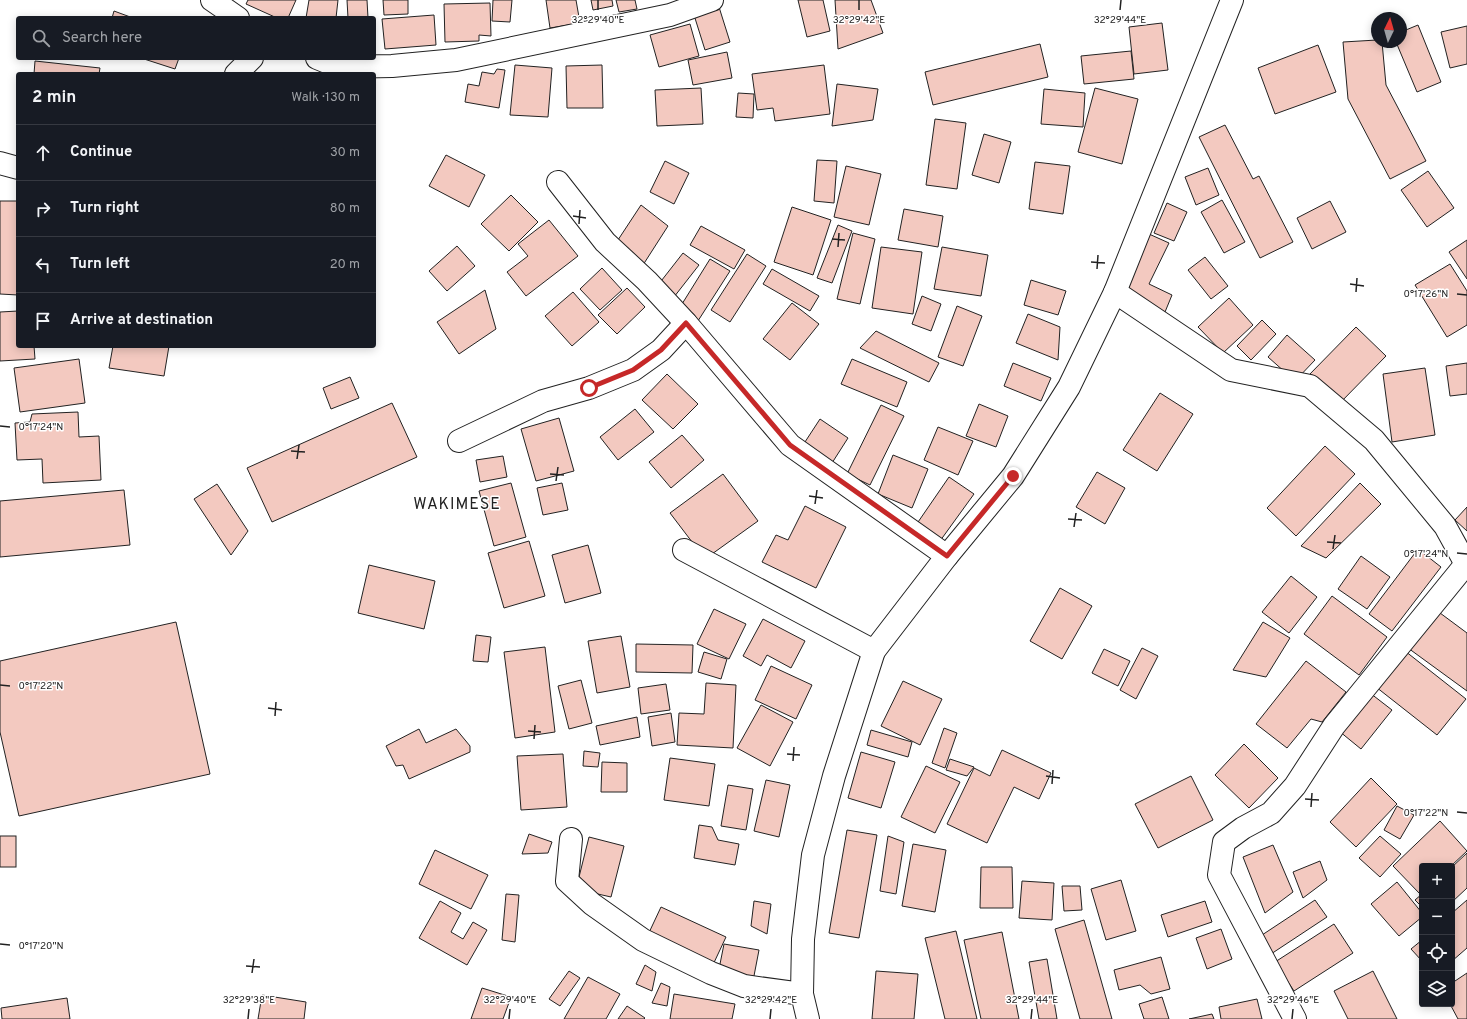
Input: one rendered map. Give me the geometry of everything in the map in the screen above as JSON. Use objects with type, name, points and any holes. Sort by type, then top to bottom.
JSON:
[{"type":"street","points":[[212,0],[235,16]]},
{"type":"street","points":[[322,60],[339,66],[392,66],[456,60],[670,15],[712,0]]},
{"type":"street","points":[[808,1019],[802,994],[803,939],[813,855],[832,782],[874,651],[947,556],[1013,476],[1069,387],[1115,292],[1232,0]]},
{"type":"street","points":[[238,72],[250,60]]},
{"type":"street","points":[[0,162],[16,167]]},
{"type":"street","points":[[558,182],[605,242],[647,281],[686,323],[790,445],[947,556]]},
{"type":"street","points":[[1115,292],[1231,370],[1310,386],[1374,440],[1445,526],[1466,565],[1334,726],[1295,786],[1271,813],[1243,828],[1224,842],[1219,875],[1295,1019]]},
{"type":"street","points":[[459,441],[544,401],[589,388],[633,370],[661,350],[686,323]]},
{"type":"street","points":[[684,550],[874,651]]},
{"type":"street","points":[[571,839],[567,881],[592,904],[643,940],[711,973],[744,986],[802,994]]},
{"type":"building","points":[[248,0],[296,0],[289,16],[273,16],[246,4]]},
{"type":"building","points":[[309,0],[338,0],[336,16],[306,16]]},
{"type":"building","points":[[347,0],[367,0],[368,16],[348,16]]},
{"type":"building","points":[[383,0],[408,0],[408,14],[384,15]]},
{"type":"building","points":[[493,0],[512,0],[510,22],[492,21]]},
{"type":"building","points":[[546,0],[576,0],[580,23],[550,28]]},
{"type":"building","points":[[591,0],[612,0],[613,6],[593,10]]},
{"type":"building","points":[[616,0],[635,0],[637,9],[619,12]]},
{"type":"building","points":[[798,0],[823,0],[830,31],[807,37]]},
{"type":"building","points":[[835,0],[871,0],[883,33],[838,49]]},
{"type":"building","points":[[490,3],[491,36],[479,35],[479,41],[445,42],[444,4]]},
{"type":"building","points":[[719,7],[730,42],[705,50],[694,15]]},
{"type":"building","points":[[114,11],[128,16],[113,16]]},
{"type":"building","points":[[434,15],[436,45],[385,49],[382,19]]},
{"type":"building","points":[[1162,23],[1168,70],[1134,74],[1129,27]]},
{"type":"building","points":[[690,24],[699,56],[659,67],[650,35]]},
{"type":"building","points":[[1418,25],[1441,82],[1417,92],[1399,48],[1407,48],[1407,30]]},
{"type":"building","points":[[1467,26],[1467,64],[1450,68],[1441,32]]},
{"type":"building","points":[[1371,40],[1371,48],[1383,48],[1386,85],[1426,161],[1390,179],[1348,99],[1343,42]]},
{"type":"building","points":[[1040,44],[1048,77],[933,105],[925,72]]},
{"type":"building","points":[[1318,45],[1336,92],[1275,114],[1258,68]]},
{"type":"building","points":[[1131,51],[1134,79],[1084,84],[1081,56]]},
{"type":"building","points":[[727,52],[732,78],[693,85],[688,60]]},
{"type":"building","points":[[147,60],[178,60],[175,69]]},
{"type":"building","points":[[35,61],[100,68],[99,72],[34,72]]},
{"type":"building","points":[[515,65],[552,68],[548,117],[510,115]]},
{"type":"building","points":[[602,65],[603,108],[567,108],[566,66]]},
{"type":"building","points":[[824,65],[830,114],[775,121],[773,108],[757,110],[752,74]]},
{"type":"building","points":[[497,69],[505,70],[499,108],[465,102],[468,84],[479,86],[482,72],[494,74]]},
{"type":"building","points":[[837,84],[878,89],[873,120],[832,126]]},
{"type":"building","points":[[701,88],[703,124],[657,126],[655,90]]},
{"type":"building","points":[[1095,88],[1138,99],[1122,164],[1078,152]]},
{"type":"building","points":[[1044,89],[1085,93],[1083,127],[1041,124]]},
{"type":"building","points":[[738,93],[754,94],[753,118],[736,117]]},
{"type":"building","points":[[935,119],[966,123],[957,189],[926,185]]},
{"type":"building","points":[[1225,125],[1253,179],[1259,176],[1293,242],[1260,258],[1199,137]]},
{"type":"building","points":[[984,134],[1011,142],[999,183],[972,175]]},
{"type":"building","points":[[446,155],[485,175],[469,207],[429,186]]},
{"type":"building","points":[[817,160],[837,161],[834,203],[814,201]]},
{"type":"building","points":[[665,161],[689,173],[674,204],[650,192]]},
{"type":"building","points":[[1035,162],[1070,166],[1063,214],[1029,209]]},
{"type":"building","points":[[846,166],[881,174],[869,225],[834,217]]},
{"type":"building","points":[[1208,168],[1219,195],[1196,205],[1185,177]]},
{"type":"building","points":[[1428,171],[1454,208],[1427,227],[1401,190]]},
{"type":"building","points":[[511,195],[538,222],[509,251],[481,224]]},
{"type":"building","points":[[1222,200],[1245,242],[1224,253],[1201,212]]},
{"type":"building","points":[[0,201],[16,201],[16,295],[0,294]]},
{"type":"building","points":[[1330,201],[1346,232],[1312,249],[1297,218]]},
{"type":"building","points":[[1167,203],[1187,212],[1174,241],[1154,233]]},
{"type":"building","points":[[641,205],[668,226],[643,265],[614,246]]},
{"type":"building","points":[[792,207],[831,220],[813,275],[774,262]]},
{"type":"building","points":[[904,209],[943,216],[938,247],[898,240]]},
{"type":"building","points":[[549,220],[578,256],[526,296],[507,272],[528,256],[518,244]]},
{"type":"building","points":[[838,225],[852,231],[832,283],[817,278]]},
{"type":"building","points":[[701,226],[745,250],[734,269],[690,245]]},
{"type":"building","points":[[853,233],[875,239],[860,304],[837,299]]},
{"type":"building","points":[[1149,234],[1169,243],[1149,284],[1172,295],[1165,312],[1121,292]]},
{"type":"building","points":[[1467,240],[1467,279],[1449,252]]},
{"type":"building","points":[[457,246],[475,266],[447,291],[429,271]]},
{"type":"building","points":[[881,247],[922,252],[913,314],[872,308]]},
{"type":"building","points":[[942,247],[988,255],[981,296],[934,289]]},
{"type":"building","points":[[683,253],[699,265],[674,297],[658,285]]},
{"type":"building","points":[[747,254],[766,266],[730,322],[711,310]]},
{"type":"building","points":[[1205,257],[1228,286],[1211,299],[1188,270]]},
{"type":"building","points":[[710,259],[730,271],[696,324],[682,304]]},
{"type":"building","points":[[1450,264],[1467,291],[1467,325],[1447,337],[1415,285]]},
{"type":"building","points":[[602,268],[622,290],[600,310],[580,289]]},
{"type":"building","points":[[772,269],[819,296],[810,311],[763,284]]},
{"type":"building","points":[[1031,280],[1066,291],[1058,315],[1024,305]]},
{"type":"building","points":[[627,288],[645,307],[617,334],[598,315]]},
{"type":"building","points":[[485,290],[496,329],[459,354],[437,322]]},
{"type":"building","points":[[573,292],[599,322],[572,346],[545,316]]},
{"type":"building","points":[[922,296],[941,304],[931,331],[912,324]]},
{"type":"building","points":[[1229,298],[1253,325],[1223,353],[1198,327]]},
{"type":"building","points":[[792,303],[819,324],[790,360],[763,339]]},
{"type":"building","points":[[957,306],[982,316],[963,366],[938,357]]},
{"type":"building","points":[[16,311],[16,348],[34,348],[35,359],[0,361],[0,312]]},
{"type":"building","points":[[1028,314],[1060,327],[1058,360],[1016,343]]},
{"type":"building","points":[[1262,320],[1276,334],[1251,360],[1237,346]]},
{"type":"building","points":[[1356,327],[1386,356],[1338,405],[1308,376]]},
{"type":"building","points":[[876,331],[939,363],[929,382],[860,348]]},
{"type":"building","points":[[1287,335],[1315,360],[1295,381],[1268,357]]},
{"type":"building","points":[[113,348],[169,348],[164,376],[109,368]]},
{"type":"building","points":[[79,359],[85,403],[20,412],[14,368]]},
{"type":"building","points":[[852,359],[907,382],[897,407],[841,384]]},
{"type":"building","points":[[1013,363],[1051,378],[1041,401],[1004,386]]},
{"type":"building","points":[[1467,363],[1467,394],[1450,396],[1446,366]]},
{"type":"building","points":[[1425,368],[1435,435],[1392,442],[1383,374]]},
{"type":"building","points":[[667,374],[698,404],[673,429],[642,400]]},
{"type":"building","points":[[350,377],[359,398],[331,409],[323,388]]},
{"type":"building","points":[[1160,393],[1193,414],[1157,471],[1123,450]]},
{"type":"building","points":[[392,403],[417,457],[272,522],[247,468]]},
{"type":"building","points":[[979,404],[1008,416],[996,447],[966,436]]},
{"type":"building","points":[[881,405],[904,416],[870,485],[847,474]]},
{"type":"building","points":[[635,409],[654,432],[618,460],[600,437]]},
{"type":"building","points":[[78,412],[79,437],[99,436],[101,480],[43,483],[42,459],[17,460],[15,423],[30,422],[32,414]]},
{"type":"building","points":[[559,418],[574,471],[536,481],[521,429]]},
{"type":"building","points":[[820,419],[848,438],[832,463],[803,445]]},
{"type":"building","points":[[938,427],[973,441],[958,475],[924,460]]},
{"type":"building","points":[[682,435],[704,460],[671,488],[649,462]]},
{"type":"building","points":[[1325,446],[1355,474],[1296,536],[1267,508]]},
{"type":"building","points":[[893,455],[928,469],[912,508],[878,494]]},
{"type":"building","points":[[503,456],[507,477],[480,482],[476,460]]},
{"type":"building","points":[[1097,472],[1125,488],[1105,524],[1076,507]]},
{"type":"building","points":[[723,474],[758,521],[705,559],[670,513]]},
{"type":"building","points":[[949,477],[974,494],[940,541],[916,525]]},
{"type":"building","points":[[511,483],[526,537],[494,546],[479,491]]},
{"type":"building","points":[[562,483],[568,510],[543,515],[537,488]]},
{"type":"building","points":[[1360,483],[1381,504],[1326,558],[1301,546]]},
{"type":"building","points":[[217,484],[248,531],[231,555],[194,499]]},
{"type":"building","points":[[124,490],[130,545],[0,557],[0,501]]},
{"type":"building","points":[[805,506],[846,527],[816,588],[762,562],[776,535],[788,540]]},
{"type":"building","points":[[1467,507],[1467,531],[1455,520]]},
{"type":"building","points":[[529,541],[545,596],[504,608],[488,553]]},
{"type":"building","points":[[588,545],[601,593],[565,603],[552,555]]},
{"type":"building","points":[[1418,549],[1441,567],[1392,631],[1369,614]]},
{"type":"building","points":[[1361,556],[1390,577],[1367,609],[1338,589]]},
{"type":"building","points":[[369,565],[435,581],[424,629],[358,613]]},
{"type":"building","points":[[1291,576],[1317,597],[1289,633],[1262,612]]},
{"type":"building","points":[[1060,588],[1092,606],[1062,659],[1030,641]]},
{"type":"building","points":[[1332,596],[1387,637],[1359,675],[1304,634]]},
{"type":"building","points":[[714,609],[746,624],[729,659],[697,644]]},
{"type":"building","points":[[1436,610],[1467,633],[1467,691],[1408,648]]},
{"type":"building","points":[[763,619],[805,641],[791,668],[767,655],[761,666],[743,656]]},
{"type":"building","points":[[176,622],[210,774],[19,816],[0,732],[0,661]]},
{"type":"building","points":[[1263,622],[1290,638],[1266,677],[1233,670]]},
{"type":"building","points":[[476,635],[491,637],[488,662],[473,661]]},
{"type":"building","points":[[621,636],[630,687],[597,693],[588,641]]},
{"type":"building","points":[[636,644],[693,645],[692,673],[636,672]]},
{"type":"building","points":[[545,647],[555,732],[515,738],[504,652]]},
{"type":"building","points":[[1142,648],[1158,656],[1136,699],[1120,690]]},
{"type":"building","points":[[1104,649],[1130,661],[1118,686],[1092,673]]},
{"type":"building","points":[[1405,651],[1466,699],[1437,735],[1376,687]]},
{"type":"building","points":[[704,652],[727,659],[721,679],[698,672]]},
{"type":"building","points":[[1306,661],[1346,692],[1322,722],[1311,719],[1287,748],[1256,724]]},
{"type":"building","points":[[771,666],[812,685],[796,719],[755,700]]},
{"type":"building","points":[[581,680],[592,723],[569,729],[558,686]]},
{"type":"building","points":[[903,681],[942,699],[920,745],[881,726]]},
{"type":"building","points":[[706,683],[736,685],[733,748],[677,745],[679,713],[704,714]]},
{"type":"building","points":[[666,684],[670,710],[641,714],[638,688]]},
{"type":"building","points":[[1370,693],[1392,710],[1361,749],[1339,731]]},
{"type":"building","points":[[761,705],[793,722],[770,766],[737,748]]},
{"type":"building","points":[[671,713],[675,742],[652,746],[648,717]]},
{"type":"building","points":[[637,717],[640,737],[600,745],[596,726]]},
{"type":"building","points":[[944,728],[957,733],[945,768],[932,763]]},
{"type":"building","points":[[419,729],[426,743],[456,729],[470,746],[470,752],[409,779],[403,765],[396,766],[386,746]]},
{"type":"building","points":[[871,730],[912,742],[908,757],[867,745]]},
{"type":"building","points":[[1244,744],[1278,778],[1249,808],[1215,775]]},
{"type":"building","points":[[1002,750],[1051,773],[1039,799],[1014,787],[987,843],[947,824],[974,768],[990,776]]},
{"type":"building","points":[[584,751],[600,753],[598,767],[583,766]]},
{"type":"building","points":[[861,752],[895,762],[881,808],[848,798]]},
{"type":"building","points":[[563,754],[567,807],[521,810],[517,756]]},
{"type":"building","points":[[670,758],[715,764],[709,806],[664,800]]},
{"type":"building","points":[[950,759],[974,767],[967,776],[946,770]]},
{"type":"building","points":[[602,762],[627,763],[627,792],[601,792]]},
{"type":"building","points":[[926,766],[960,782],[935,833],[901,817]]},
{"type":"building","points":[[1191,776],[1213,820],[1158,848],[1135,804]]},
{"type":"building","points":[[1371,778],[1397,804],[1356,847],[1330,822]]},
{"type":"building","points":[[766,780],[790,785],[779,837],[754,831]]},
{"type":"building","points":[[728,785],[753,789],[746,830],[721,826]]},
{"type":"building","points":[[1397,806],[1414,815],[1400,839],[1384,830]]},
{"type":"building","points":[[1440,821],[1467,851],[1454,863],[1419,863],[1419,893],[1393,866]]},
{"type":"building","points":[[699,825],[712,827],[718,840],[739,844],[735,865],[694,858]]},
{"type":"building","points":[[847,830],[877,835],[859,938],[829,933]]},
{"type":"building","points":[[529,834],[552,842],[548,853],[522,854]]},
{"type":"building","points":[[0,836],[16,836],[16,867],[0,867]]},
{"type":"building","points":[[888,836],[904,842],[896,894],[880,891]]},
{"type":"building","points":[[1380,836],[1401,854],[1380,877],[1359,858]]},
{"type":"building","points":[[589,837],[624,846],[611,897],[576,889]]},
{"type":"building","points":[[913,844],[946,850],[935,912],[902,906]]},
{"type":"building","points":[[1273,845],[1293,892],[1265,913],[1243,857]]},
{"type":"building","points":[[435,850],[488,875],[471,909],[419,884]]},
{"type":"building","points":[[1467,853],[1467,888],[1455,899],[1455,899],[1455,864]]},
{"type":"building","points":[[1320,861],[1327,880],[1303,898],[1293,872]]},
{"type":"building","points":[[981,867],[1012,867],[1013,908],[980,908]]},
{"type":"building","points":[[1121,880],[1136,931],[1106,940],[1091,889]]},
{"type":"building","points":[[1022,881],[1054,883],[1052,920],[1019,918]]},
{"type":"building","points":[[1397,882],[1419,909],[1419,919],[1399,936],[1371,904]]},
{"type":"building","points":[[1062,886],[1080,886],[1082,910],[1064,911]]},
{"type":"building","points":[[506,894],[519,895],[515,942],[502,940]]},
{"type":"building","points":[[1419,897],[1419,904],[1415,900]]},
{"type":"building","points":[[1315,900],[1327,917],[1271,954],[1259,937]]},
{"type":"building","points":[[1467,900],[1467,948],[1455,958],[1455,935],[1455,910]]},
{"type":"building","points":[[440,901],[461,913],[451,932],[463,939],[473,922],[487,930],[467,965],[419,938]]},
{"type":"building","points":[[754,901],[771,904],[767,934],[751,926]]},
{"type":"building","points":[[1205,901],[1212,922],[1168,937],[1161,915]]},
{"type":"building","points":[[661,907],[726,937],[711,969],[646,939]]},
{"type":"building","points":[[1084,920],[1112,1019],[1080,1019],[1055,929]]},
{"type":"building","points":[[1334,924],[1353,953],[1294,991],[1275,962]]},
{"type":"building","points":[[1221,929],[1232,959],[1207,969],[1196,938]]},
{"type":"building","points":[[956,931],[977,1019],[945,1019],[925,938]]},
{"type":"building","points":[[1002,932],[1019,1019],[981,1019],[964,940]]},
{"type":"building","points":[[1419,942],[1419,958],[1411,949]]},
{"type":"building","points":[[724,944],[759,950],[753,981],[718,974]]},
{"type":"building","points":[[1161,957],[1170,989],[1151,994],[1140,985],[1119,990],[1114,970]]},
{"type":"building","points":[[1047,959],[1057,1019],[1039,1019],[1029,962]]},
{"type":"building","points":[[645,965],[656,972],[652,991],[636,984]]},
{"type":"building","points":[[569,971],[580,978],[560,1006],[549,999]]},
{"type":"building","points":[[876,971],[918,974],[914,1019],[872,1019]]},
{"type":"building","points":[[1373,971],[1397,1019],[1348,1019],[1334,991]]},
{"type":"building","points":[[1467,973],[1467,1019],[1458,1019],[1452,1007],[1455,1007],[1455,981]]},
{"type":"building","points":[[588,977],[620,994],[606,1019],[564,1019]]},
{"type":"building","points":[[661,983],[670,987],[667,1006],[652,1003]]},
{"type":"building","points":[[482,988],[511,997],[503,1019],[471,1019]]},
{"type":"building","points":[[674,994],[735,1004],[732,1019],[670,1019]]},
{"type":"building","points":[[262,995],[306,1002],[304,1019],[258,1019]]},
{"type":"building","points":[[1162,997],[1169,1019],[1144,1019],[1139,1004]]},
{"type":"building","points":[[67,998],[70,1019],[2,1019],[1,1008]]},
{"type":"building","points":[[1257,999],[1262,1019],[1221,1019],[1219,1007]]},
{"type":"building","points":[[627,1006],[645,1018],[618,1019]]},
{"type":"building","points":[[1212,1014],[1214,1019],[1189,1019]]},
{"type":"district","name":"WAKIMESE","points":[[457,503]]},
{"type":"route","points":[[589,388],[633,370],[661,350],[686,323],[790,445],[947,556],[1013,476]]}]
